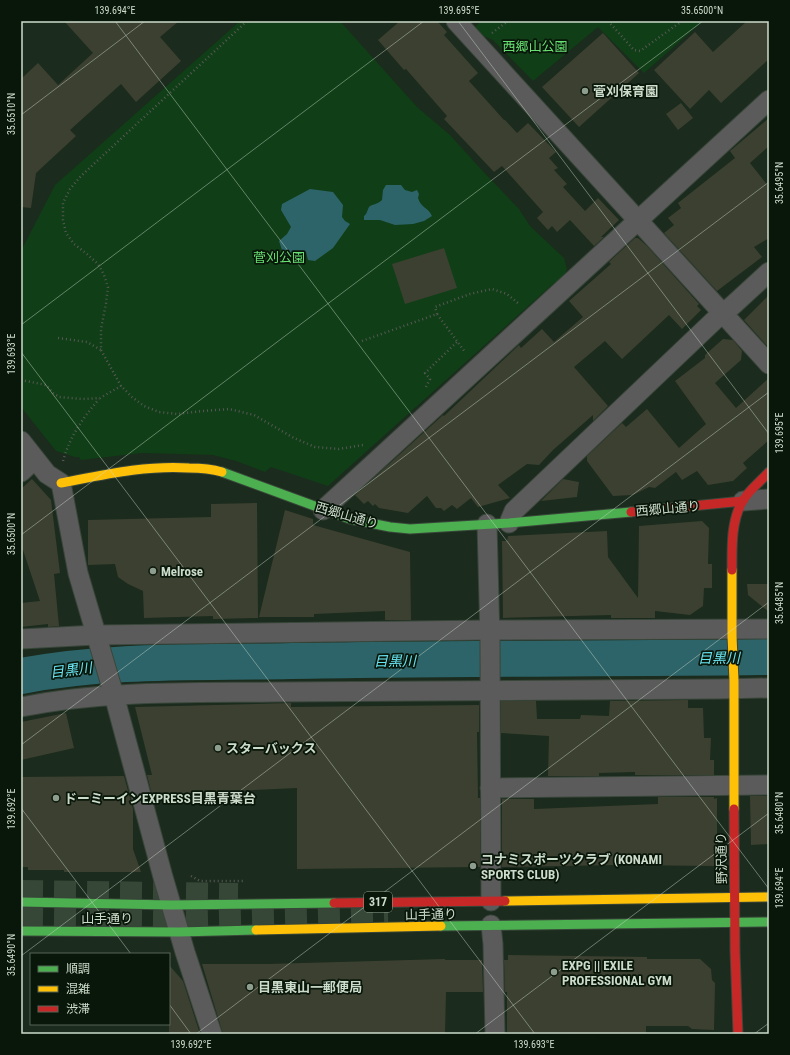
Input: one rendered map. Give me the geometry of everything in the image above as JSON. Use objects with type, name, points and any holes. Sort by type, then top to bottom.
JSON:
[{"type":"main road","name":"西郷山通り","points":[[61,483],[135,469],[166,466],[192,467],[218,471],[350,519],[369,524],[410,529],[509,523],[743,501]]},
{"type":"main road","points":[[732,633],[732,561],[734,527],[737,514],[743,501],[769,472]]},
{"type":"main road","name":"野沢通り","points":[[732,633],[734,870],[738,1034]]},
{"type":"main road","name":"山手通り","points":[[21,902],[171,905],[769,897]]},
{"type":"main road","name":"山手通り","points":[[21,931],[102,930],[179,932],[491,925],[769,922]]},
{"type":"main road","name":"317","points":[[21,940],[102,930]]},
{"type":"street","points":[[456,21],[769,364]]},
{"type":"street","points":[[323,510],[532,316],[769,100]]},
{"type":"street","points":[[509,523],[514,511],[722,313],[732,306],[769,272]]},
{"type":"street","points":[[21,441],[47,474],[61,483],[78,573],[113,692],[171,905],[212,1034]]},
{"type":"street","points":[[21,472],[35,459]]},
{"type":"street","name":"西郷山通り","points":[[743,501],[769,499]]},
{"type":"street","points":[[487,524],[490,634],[491,901]]},
{"type":"street","points":[[21,639],[732,633],[769,629]]},
{"type":"street","points":[[21,707],[42,702],[95,696],[113,692],[341,691],[490,687],[733,685],[769,688]]},
{"type":"street","points":[[490,788],[769,785]]},
{"type":"street","points":[[491,925],[493,944],[495,1034]]},
{"type":"path","points":[[247,21],[81,176],[70,189],[63,203],[63,220],[66,233],[74,244],[98,264],[104,275],[108,287],[101,329],[101,350],[121,386],[144,406],[160,412],[177,414],[229,409],[254,415],[294,438],[315,447],[339,449],[363,445],[369,440]]},
{"type":"path","points":[[608,21],[634,50],[640,51],[682,21]]},
{"type":"path","points":[[476,368],[458,341],[437,314],[435,307],[470,294],[492,289],[507,294],[532,316]]},
{"type":"path","points":[[362,342],[437,314]]},
{"type":"path","points":[[58,338],[87,342],[101,350]]},
{"type":"path","points":[[425,389],[430,379],[425,373],[458,341]]},
{"type":"path","points":[[21,380],[46,385],[59,397],[100,398]]},
{"type":"path","points":[[67,448],[74,431],[85,415],[100,398],[121,386]]},
{"type":"green space","name":"菅刈公園","points":[[240,21],[340,21],[417,107],[450,135],[519,209],[530,226],[564,258],[567,269],[563,281],[554,283],[328,486],[271,467],[265,472],[236,461],[213,455],[142,453],[81,460],[79,457],[56,451],[21,407],[21,251],[55,185]]},
{"type":"green space","name":"西郷山公園","points":[[481,21],[703,21],[644,73],[598,27],[533,81],[493,40],[471,31]]},
{"type":"water","points":[[386,185],[401,185],[405,190],[412,192],[417,190],[419,194],[419,201],[432,216],[424,221],[413,224],[395,225],[380,220],[364,220],[364,216],[369,207],[382,200],[383,190]]},
{"type":"water","points":[[310,189],[333,192],[343,205],[342,217],[350,224],[333,248],[315,261],[308,260],[306,252],[285,259],[279,241],[287,234],[291,227],[281,210],[282,204]]},
{"type":"building","points":[[64,21],[179,21],[160,37],[181,61],[136,102],[121,84],[70,130],[76,136],[36,173],[31,208],[21,207],[21,79],[38,63],[58,85],[93,53]]},
{"type":"building","points":[[400,21],[437,21],[447,32],[444,35],[478,73],[469,81],[504,120],[517,133],[528,123],[556,152],[549,158],[558,168],[554,170],[567,184],[563,187],[585,211],[598,198],[619,220],[601,237],[604,237],[594,246],[570,220],[557,232],[552,226],[548,230],[537,218],[543,212],[502,166],[494,172],[444,119],[447,116],[406,69],[404,70],[378,40]]},
{"type":"building","points":[[747,21],[769,21],[769,59],[721,103],[709,90],[690,109],[654,70],[695,32],[713,52]]},
{"type":"building","points":[[603,33],[639,73],[579,127],[542,87]]},
{"type":"building","points":[[681,103],[693,118],[678,130],[666,114]]},
{"type":"building","points":[[769,118],[769,146],[750,163],[769,187],[769,238],[754,247],[762,257],[717,291],[664,233],[674,225],[668,218],[681,208],[678,203],[735,158],[730,151]]},
{"type":"building","points":[[635,238],[638,238],[647,246],[699,304],[697,306],[701,310],[682,329],[669,315],[622,359],[605,341],[574,367],[608,406],[593,421],[593,415],[553,450],[539,465],[527,464],[498,485],[510,498],[478,507],[471,498],[457,509],[452,505],[444,511],[441,508],[436,508],[427,496],[408,513],[379,508],[375,504],[373,506],[368,501],[364,504],[355,495],[443,415],[444,416],[519,345],[521,348],[542,329],[554,342],[583,317],[569,301],[611,264],[609,262]]},
{"type":"building","points":[[444,248],[457,288],[405,304],[392,264]]},
{"type":"building","points":[[769,295],[769,348],[744,320]]},
{"type":"building","points":[[723,339],[733,340],[742,351],[741,360],[715,383],[736,408],[769,378],[769,440],[743,463],[747,468],[733,481],[708,485],[697,471],[682,480],[676,472],[655,488],[649,487],[633,495],[613,496],[587,461],[587,456],[622,423],[626,427],[647,409],[679,448],[706,424],[675,381],[705,358],[705,355]]},
{"type":"building","points":[[32,479],[51,500],[60,573],[54,574],[59,626],[48,627],[48,624],[21,627],[21,603],[40,601],[23,550],[21,549],[21,489]]},
{"type":"building","points":[[563,479],[579,482],[577,497],[541,501]]},
{"type":"building","points":[[257,503],[258,618],[213,619],[213,616],[144,618],[143,591],[128,584],[118,577],[115,564],[88,565],[88,520],[211,517],[211,504]]},
{"type":"building","points":[[285,510],[313,519],[313,525],[410,552],[411,620],[385,620],[385,611],[314,614],[314,617],[259,617]]},
{"type":"building","points":[[702,521],[709,528],[708,564],[712,564],[712,588],[704,588],[703,606],[690,615],[655,611],[655,618],[611,618],[611,615],[503,618],[502,541],[507,541],[508,536],[607,531],[608,557],[638,598],[639,526]]},
{"type":"building","points":[[747,584],[769,584],[769,612],[748,595]]},
{"type":"building","points":[[688,700],[688,708],[703,708],[704,738],[711,738],[710,760],[714,760],[714,775],[635,775],[635,772],[599,773],[599,776],[548,776],[549,736],[501,733],[501,701],[536,701],[537,719],[580,719],[581,715],[609,716],[610,701]]},
{"type":"building","points":[[291,703],[291,707],[479,705],[479,732],[477,732],[478,798],[480,798],[480,867],[297,869],[297,788],[152,795],[147,775],[152,775],[135,707]]},
{"type":"building","points":[[66,713],[74,748],[21,760],[21,722]]},
{"type":"building","points":[[124,776],[133,809],[133,849],[141,872],[64,872],[64,870],[28,870],[28,867],[21,867],[21,777]]},
{"type":"building","points":[[750,796],[769,796],[769,844],[751,845]]},
{"type":"building","points":[[658,797],[717,798],[717,866],[617,865],[502,867],[502,799],[534,799],[534,809],[658,804]]},
{"type":"building","points":[[508,955],[700,959],[711,969],[712,980],[715,983],[714,1030],[692,1029],[688,1026],[646,1026],[646,1033],[507,1032],[507,992],[505,992],[504,960],[508,960]]},
{"type":"building","points":[[445,959],[482,960],[483,992],[446,992],[445,1034],[223,1034],[202,964],[268,964]]},
{"type":"building","points":[[170,966],[183,981],[200,1034],[169,1034]]},
{"type":"waterway","name":"目黒川","points":[[21,676],[88,667],[156,663],[410,659],[769,657]]},
{"type":"tunnel","points":[[21,891],[238,894]]},
{"type":"tunnel","points":[[21,917],[156,919],[388,913]]},
{"type":"traffic: fast","points":[[222,472],[350,519],[390,527],[410,529],[509,523],[631,512]]},
{"type":"traffic: fast","points":[[21,902],[171,905],[334,903]]},
{"type":"traffic: fast","points":[[441,926],[769,922]]},
{"type":"traffic: fast","points":[[21,931],[179,932],[256,930]]},
{"type":"traffic: slow","points":[[61,483],[141,469],[173,467],[210,469],[222,472]]},
{"type":"traffic: slow","points":[[732,570],[734,809]]},
{"type":"traffic: slow","points":[[505,901],[769,897]]},
{"type":"traffic: slow","points":[[256,930],[441,926]]},
{"type":"traffic: jam","points":[[732,570],[733,535],[738,510],[748,494],[769,472]]},
{"type":"traffic: jam","points":[[631,512],[743,501]]},
{"type":"traffic: jam","points":[[734,809],[735,951],[738,1034]]},
{"type":"traffic: jam","points":[[334,903],[505,901]]},
{"type":"place","name":"菅刈保育園","points":[[585,91]]},
{"type":"place","name":"Melrose","points":[[153,571]]},
{"type":"place","name":"スターバックス","points":[[218,748]]},
{"type":"place","name":"ドーミーインEXPRESS目黒青葉台","points":[[56,798]]},
{"type":"place","name":"コナミスポーツクラブ (KONAMI SPORTS CLUB)","points":[[473,866]]},
{"type":"place","name":"EXPG || EXILE PROFESSIONAL GYM","points":[[554,972]]},
{"type":"place","name":"目黒東山一郵便局","points":[[250,987]]}]
